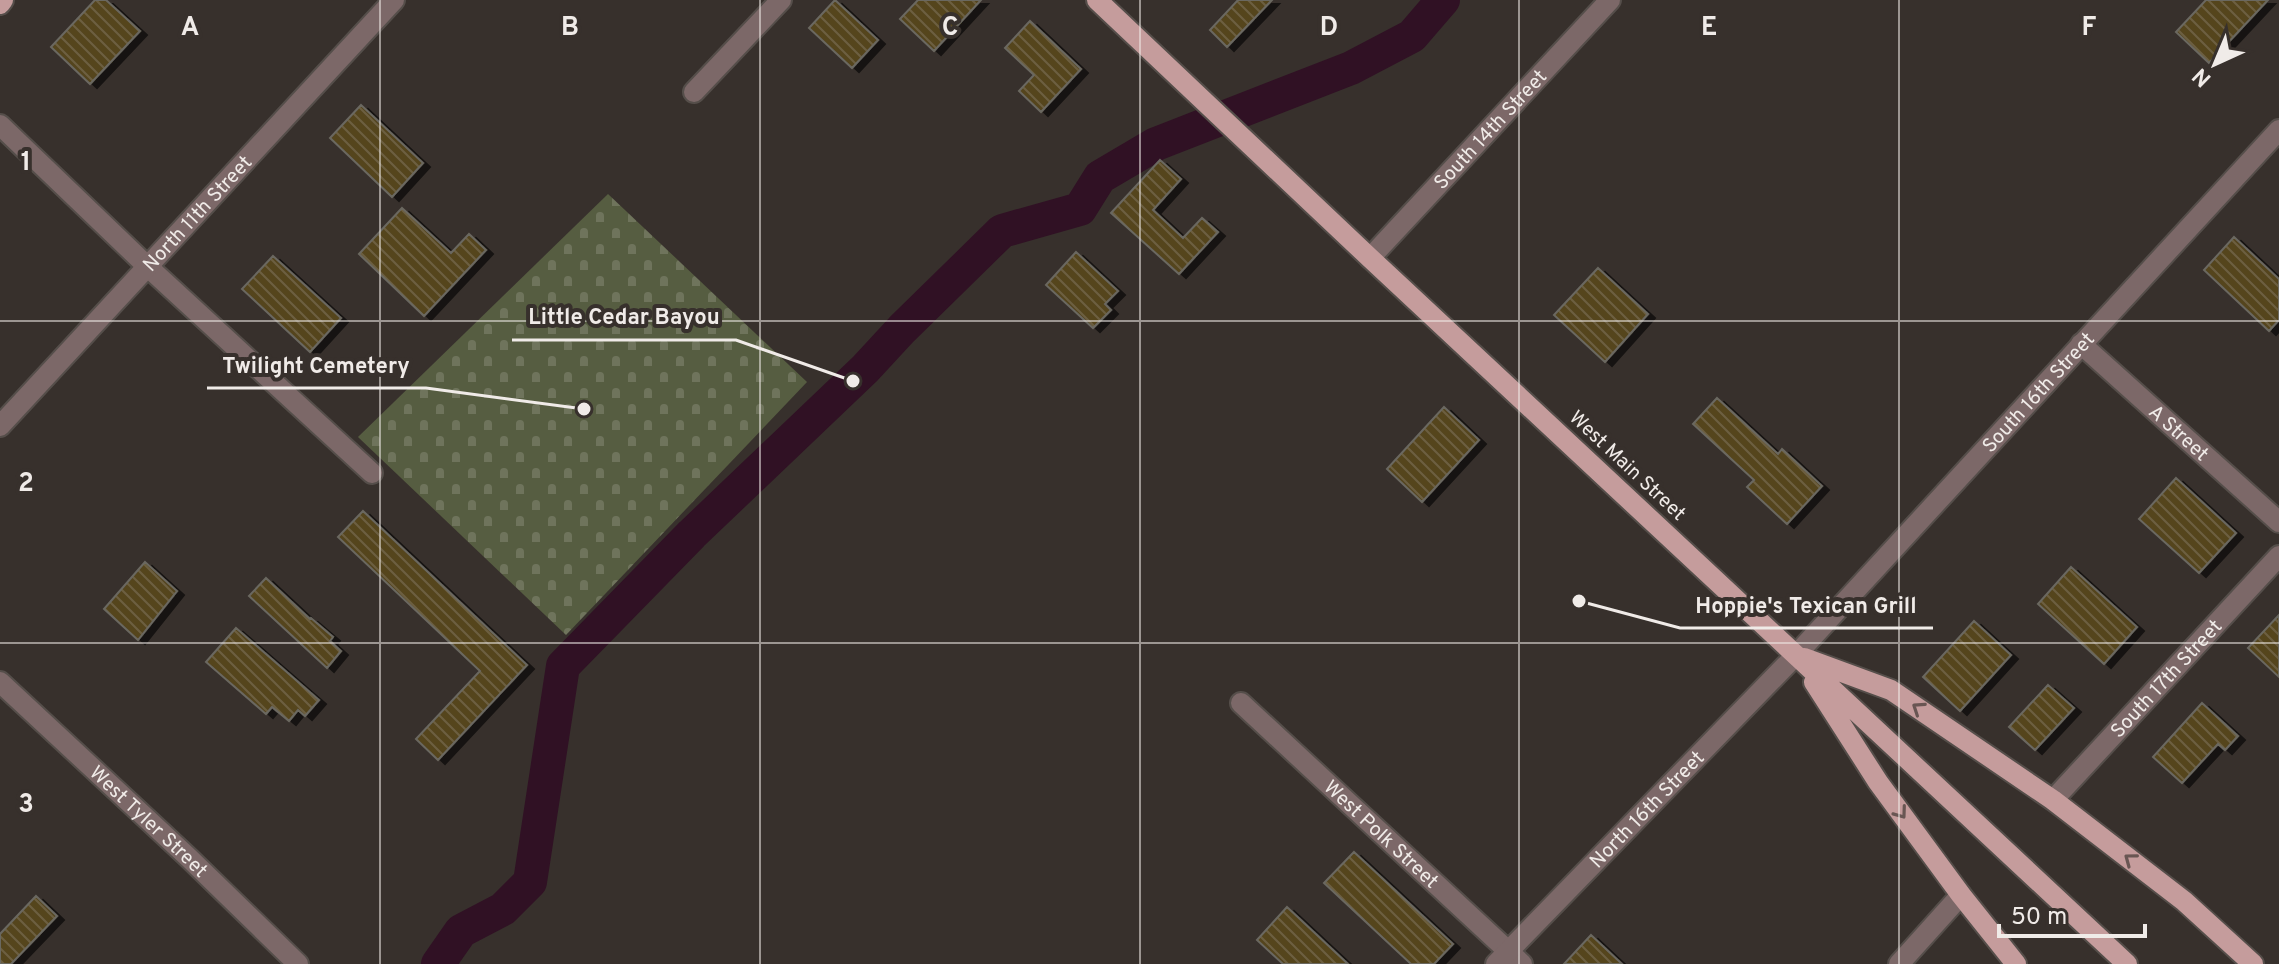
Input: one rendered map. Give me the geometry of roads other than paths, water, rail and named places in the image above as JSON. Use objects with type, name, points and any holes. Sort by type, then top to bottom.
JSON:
[{"type":"main road","name":"West Main Street","points":[[1097,0],[2127,964]]},
{"type":"main road","points":[[1796,655],[1891,690],[2053,800],[2184,901],[2253,964]]},
{"type":"main road","points":[[1796,655],[1878,782],[2016,964]]},
{"type":"street","name":"North 11th Street","points":[[0,426],[394,0]]},
{"type":"street","points":[[694,92],[781,0]]},
{"type":"street","name":"South 14th Street","points":[[1370,258],[1610,0]]},
{"type":"street","points":[[0,125],[147,266],[372,473]]},
{"type":"street","name":"South 16th Street","points":[[1796,655],[2279,130]]},
{"type":"street","name":"A Street","points":[[2081,344],[2279,522]]},
{"type":"street","name":"South 17th Street","points":[[2053,800],[2279,556]]},
{"type":"street","name":"North 16th Street","points":[[1508,960],[1796,655]]},
{"type":"street","name":"West Tyler Street","points":[[0,682],[298,964]]},
{"type":"street","name":"West Polk Street","points":[[1241,703],[1508,960]]},
{"type":"street","points":[[1899,964],[1961,895]]},
{"type":"waterway","points":[[438,964],[461,931],[503,909],[530,882],[563,666],[692,534],[865,369],[1002,231],[1080,209],[1100,177],[1156,144],[1351,68],[1412,36],[1443,0]]},
{"type":"place","name":"Little Cedar Bayou","points":[[853,381]]},
{"type":"place","name":"Twilight Cemetery","points":[[584,409]]},
{"type":"place","name":"Hoppie's Texican Grill","points":[[1579,601]]}]
